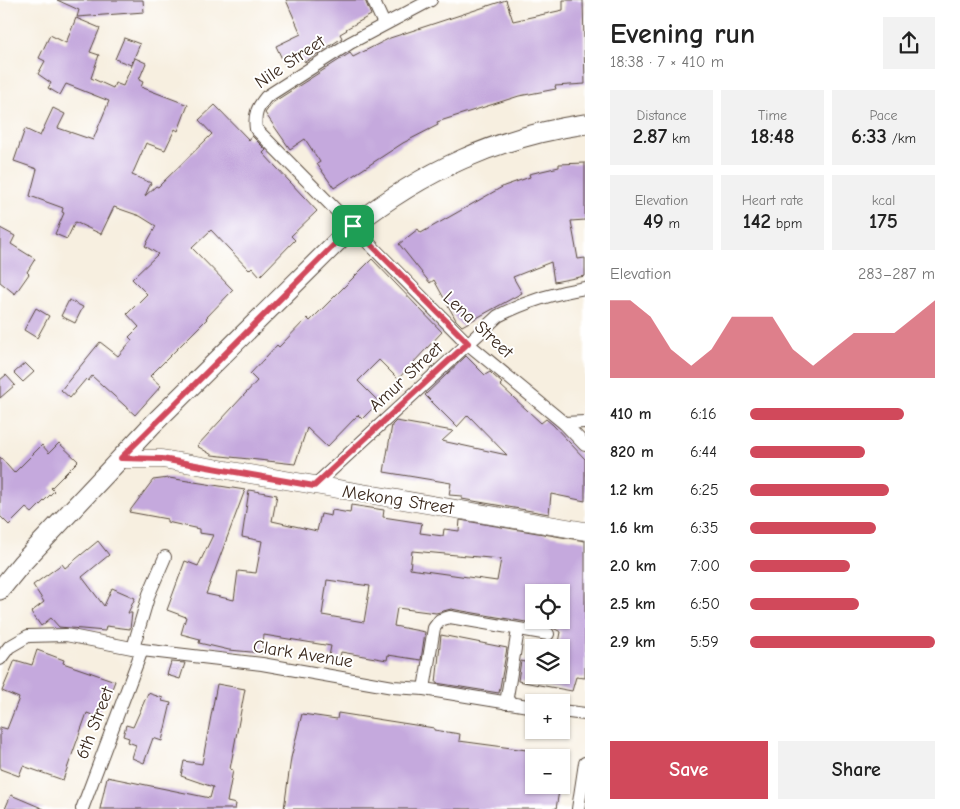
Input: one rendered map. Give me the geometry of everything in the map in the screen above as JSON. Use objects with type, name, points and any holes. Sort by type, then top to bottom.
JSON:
[{"type":"main road","points":[[0,590],[22,563],[121,458],[353,226],[386,200],[444,166],[523,136],[585,124]]},
{"type":"main road","points":[[0,574],[22,563]]},
{"type":"street","points":[[372,0],[384,24]]},
{"type":"street","name":"Nile Street","points":[[353,226],[256,129],[254,117],[258,107],[266,97],[350,43],[431,0]]},
{"type":"street","name":"Lena Street","points":[[353,226],[468,343],[564,423],[585,445]]},
{"type":"street","name":"Amur Street","points":[[314,486],[498,316],[528,300],[556,292],[585,288]]},
{"type":"street","points":[[564,423],[585,422]]},
{"type":"street","name":"Mekong Street","points":[[121,458],[162,459],[585,530]]},
{"type":"street","name":"6th Street","points":[[82,809],[137,649],[149,594],[165,557]]},
{"type":"street","points":[[424,689],[434,628],[440,620],[450,617],[548,634]]},
{"type":"street","points":[[506,703],[518,630]]},
{"type":"street","name":"Clark Avenue","points":[[0,659],[9,647],[28,636],[66,635],[137,649],[262,664],[393,687],[424,689],[525,706]]},
{"type":"street","points":[[570,712],[585,714]]},
{"type":"street","points":[[578,809],[585,762]]},
{"type":"building","points":[[57,0],[143,0],[144,12],[77,17],[79,10]]},
{"type":"building","points":[[286,0],[365,0],[371,15],[346,29],[340,34],[342,38],[305,62],[300,56],[284,63],[276,46],[301,34]]},
{"type":"building","points":[[506,0],[513,21],[563,10],[563,0],[583,0],[585,84],[555,86],[556,89],[519,96],[437,122],[438,125],[403,143],[334,188],[317,164],[320,162],[305,139],[290,149],[265,113],[272,103],[350,53],[353,57],[390,38]]},
{"type":"building","points":[[76,18],[100,28],[90,52],[99,55],[91,78],[113,88],[115,83],[123,86],[135,58],[146,63],[139,80],[143,82],[141,87],[188,105],[178,131],[175,129],[165,150],[146,143],[132,175],[151,183],[145,196],[156,186],[158,187],[212,134],[199,120],[215,105],[249,140],[252,136],[266,150],[263,153],[317,211],[291,236],[295,240],[260,276],[252,267],[249,270],[211,230],[192,248],[233,290],[150,376],[161,386],[135,415],[92,376],[88,381],[86,379],[70,398],[61,390],[100,342],[118,356],[132,340],[129,337],[139,327],[127,314],[147,294],[132,279],[158,254],[145,246],[156,226],[140,216],[114,207],[101,234],[75,222],[67,239],[55,234],[64,213],[62,212],[63,208],[30,196],[37,169],[14,161],[25,129],[40,136],[53,108],[65,114],[58,128],[93,140],[109,101],[66,84],[60,95],[48,88],[51,83],[38,74],[45,61],[39,58],[50,35],[66,43]]},
{"type":"building","points":[[124,38],[140,44],[131,65],[115,59]]},
{"type":"building","points":[[585,163],[585,220],[571,221],[578,259],[585,258],[585,276],[554,282],[551,262],[513,277],[522,293],[462,326],[456,320],[434,280],[430,283],[399,244],[418,229],[421,233],[504,186],[530,177],[529,174],[559,167],[559,164]]},
{"type":"building","points":[[0,228],[15,236],[11,244],[35,259],[27,272],[29,274],[15,294],[0,282]]},
{"type":"building","points":[[372,259],[442,332],[398,379],[379,360],[358,381],[379,402],[362,419],[358,415],[327,447],[307,428],[295,464],[212,455],[197,446],[257,381],[250,374],[277,345],[279,347],[307,318],[310,321]]},
{"type":"building","points":[[69,300],[83,307],[75,323],[61,316]]},
{"type":"building","points":[[36,308],[49,316],[37,338],[24,330]]},
{"type":"building","points":[[466,356],[485,375],[490,372],[502,383],[500,385],[541,423],[546,419],[553,425],[585,459],[585,501],[551,494],[549,514],[462,499],[462,496],[449,495],[451,483],[384,472],[392,425],[396,421],[453,431],[442,441],[507,455],[468,415],[457,427],[425,395]]},
{"type":"building","points":[[25,363],[34,372],[23,382],[14,373]]},
{"type":"building","points":[[6,375],[15,385],[0,398],[0,380]]},
{"type":"building","points":[[59,443],[78,461],[51,488],[54,491],[32,513],[26,508],[9,525],[0,516],[0,457],[14,473],[42,445],[49,453]]},
{"type":"building","points":[[169,478],[245,490],[206,594],[234,600],[238,571],[256,573],[262,541],[242,537],[249,490],[277,495],[272,521],[317,531],[321,514],[331,516],[332,510],[350,513],[351,505],[384,510],[383,517],[422,523],[420,533],[443,536],[444,529],[459,531],[460,520],[585,541],[585,678],[576,677],[572,691],[534,684],[570,684],[570,639],[560,639],[561,632],[555,629],[570,629],[570,584],[525,584],[525,622],[451,609],[436,613],[397,608],[394,626],[425,632],[421,660],[388,655],[387,660],[341,652],[340,658],[329,656],[331,646],[264,635],[262,653],[229,650],[199,643],[200,639],[181,634],[186,617],[167,610],[185,561],[198,566],[213,535],[199,533],[199,529],[167,522],[167,519],[129,512],[153,480]],"holes":[[[412,551],[501,559],[497,581],[410,569]],[[327,580],[370,586],[364,622],[322,615]]]},
{"type":"building","points":[[98,541],[109,555],[82,577],[104,606],[112,588],[135,598],[128,613],[132,613],[130,629],[106,626],[105,631],[59,627],[51,618],[41,626],[31,612],[44,602],[33,585],[62,564],[65,568]]},
{"type":"building","points":[[441,635],[507,648],[499,693],[436,683]]},
{"type":"building","points":[[37,650],[64,660],[63,663],[115,681],[107,702],[103,700],[98,717],[87,713],[63,780],[23,766],[19,776],[0,769],[0,727],[7,729],[19,698],[2,691],[15,660],[32,665]]},
{"type":"building","points":[[521,661],[525,662],[525,682],[518,681]]},
{"type":"building","points":[[171,662],[185,663],[180,679],[167,675]]},
{"type":"building","points":[[217,684],[245,689],[230,769],[233,770],[227,802],[236,804],[235,809],[100,809],[107,777],[210,798],[213,787],[181,776],[184,761],[202,764]]},
{"type":"building","points":[[148,693],[163,698],[162,701],[171,703],[162,741],[153,738],[144,763],[132,758],[136,745],[128,742],[129,738],[123,736],[126,725],[133,727]]},
{"type":"building","points":[[338,713],[434,728],[434,730],[460,734],[459,741],[525,750],[525,794],[558,794],[556,809],[284,809],[291,758],[302,714],[337,719]]},
{"type":"building","points":[[11,795],[44,809],[5,809]]},
{"type":"route","points":[[353,226],[468,343],[314,486],[162,459],[121,458],[353,226]]}]
